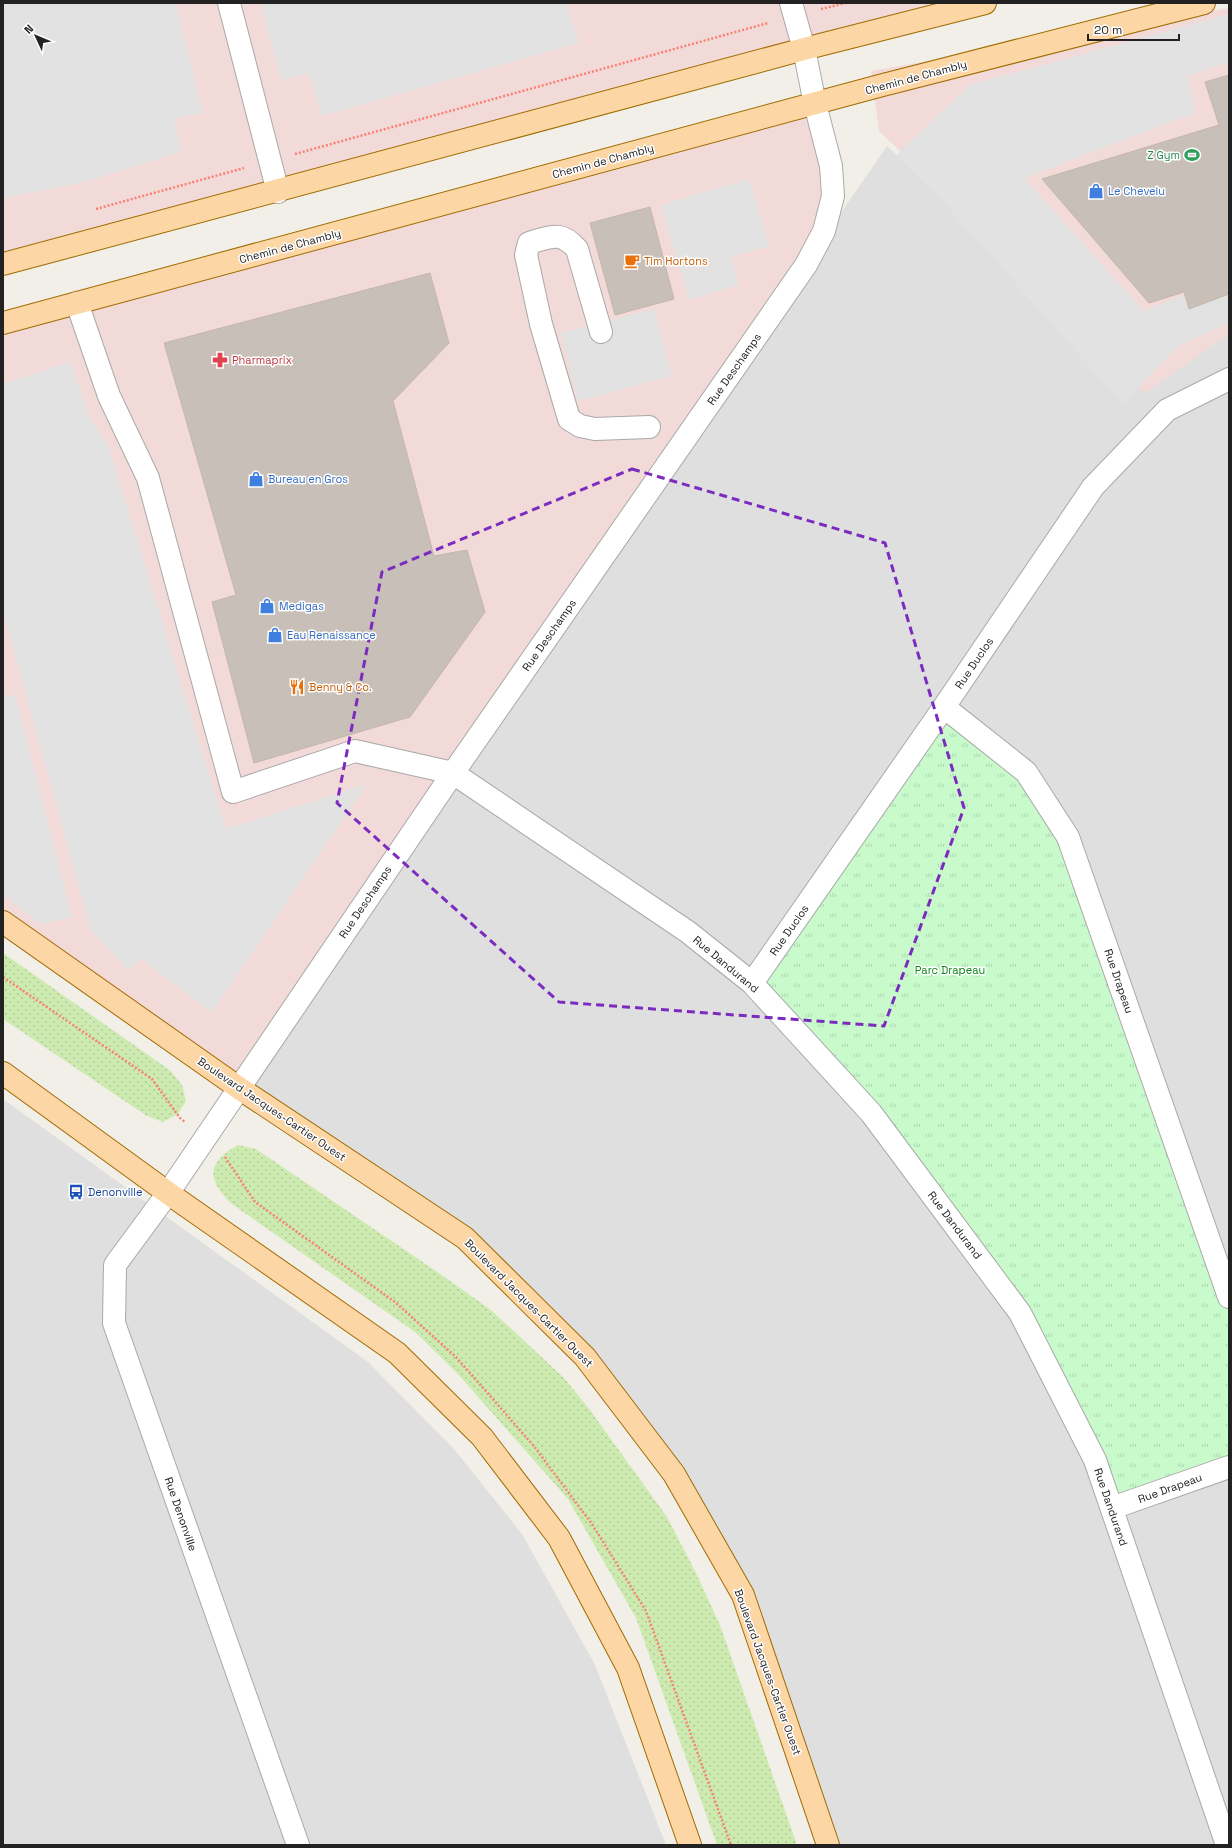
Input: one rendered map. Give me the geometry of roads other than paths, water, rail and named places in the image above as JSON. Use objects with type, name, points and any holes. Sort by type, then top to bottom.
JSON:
[{"type":"main road","points":[[3,264],[278,192],[804,49],[985,3]]},
{"type":"main road","name":"Chemin de Chambly","points":[[3,323],[815,104],[1204,3]]},
{"type":"main road","name":"Boulevard Jacques-Cartier Ouest","points":[[3,922],[239,1088],[465,1238],[585,1356],[674,1474],[743,1595],[828,1845]]},
{"type":"main road","points":[[3,1072],[168,1192],[397,1354],[482,1437],[559,1538],[628,1668],[690,1845]]},
{"type":"street","points":[[229,3],[278,192]]},
{"type":"street","name":"Rue Deschamps","points":[[168,1192],[453,773],[806,265],[824,231],[833,196],[831,166],[815,104],[804,49],[791,3]]},
{"type":"street","points":[[601,332],[576,249],[569,240],[557,235],[529,243],[526,255],[541,324],[569,420],[580,426],[595,429],[650,427]]},
{"type":"street","points":[[77,303],[109,396],[148,478],[234,792],[355,751],[453,773]]},
{"type":"street","name":"Rue Duclos","points":[[752,983],[944,707],[1093,486],[1167,410],[1229,379]]},
{"type":"street","name":"Rue Drapeau","points":[[944,707],[1026,772],[1068,837],[1229,1297]]},
{"type":"street","name":"Rue Dandurand","points":[[453,773],[688,932],[752,983],[871,1113],[1020,1313],[1095,1460],[1226,1832]]},
{"type":"street","name":"Rue Denonville","points":[[168,1192],[115,1264],[114,1323],[298,1845]]},
{"type":"street","name":"Rue Drapeau","points":[[1112,1508],[1229,1467]]},
{"type":"place","name":"Z Gym","points":[[1192,155]]},
{"type":"place","name":"Le Chevelu","points":[[1096,191]]},
{"type":"place","name":"Tim Hortons","points":[[632,261]]},
{"type":"place","name":"Pharmaprix","points":[[220,360]]},
{"type":"place","name":"Bureau en Gros","points":[[256,479]]},
{"type":"place","name":"Medigas","points":[[267,606]]},
{"type":"place","name":"Eau Renaissance","points":[[275,635]]},
{"type":"place","name":"Benny & Co.","points":[[297,687]]},
{"type":"place","name":"Denonville","points":[[76,1192]]},
{"type":"park label","name":"Parc Drapeau","points":[[950,970]]}]
